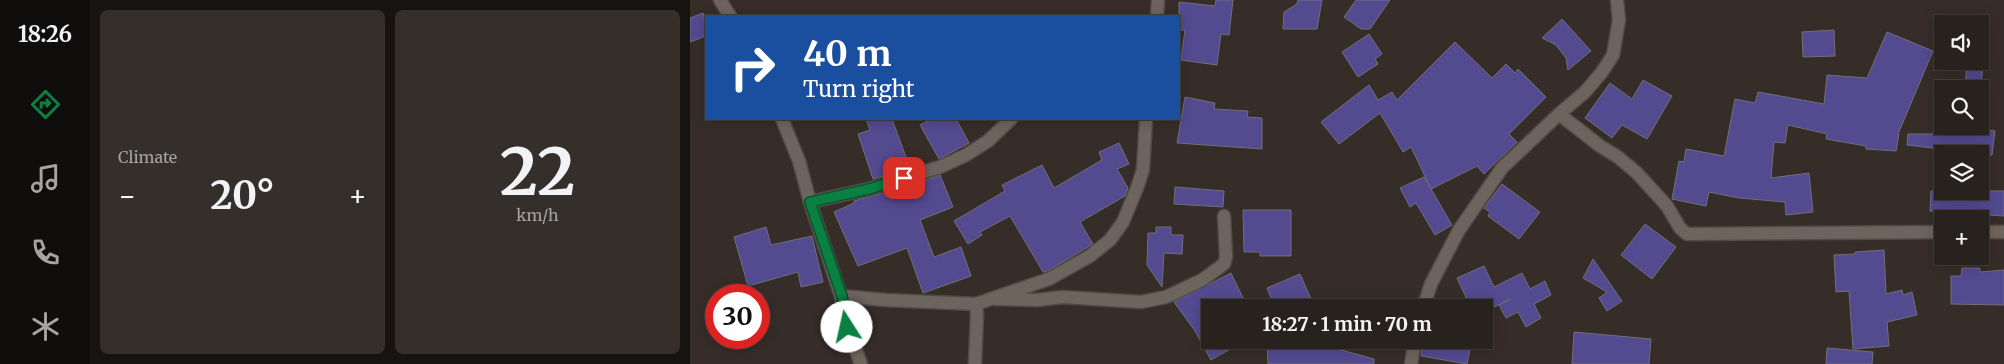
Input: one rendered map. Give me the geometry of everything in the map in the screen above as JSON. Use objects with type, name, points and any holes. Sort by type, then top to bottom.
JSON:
[{"type":"street","points":[[720,0],[729,15]]},
{"type":"street","points":[[1157,15],[1158,0]]},
{"type":"street","points":[[1426,299],[1431,284],[1459,230],[1486,191],[1513,157],[1585,92],[1613,55],[1619,20],[1617,0]]},
{"type":"street","points":[[1559,114],[1637,174],[1667,206],[1680,228],[1688,234],[1934,232]]},
{"type":"street","points":[[782,120],[799,161],[810,202],[842,296],[847,327],[861,364]]},
{"type":"street","points":[[810,202],[869,189],[940,167],[966,155],[988,141],[1010,120]]},
{"type":"street","points":[[842,296],[976,304],[1049,278],[1090,256],[1110,240],[1122,222],[1142,170],[1146,120]]},
{"type":"street","points":[[989,299],[1037,300],[1063,298],[1141,302],[1166,297],[1202,280],[1224,264],[1226,257],[1224,216]]},
{"type":"street","points":[[1989,232],[2004,232]]},
{"type":"street","points":[[975,364],[976,304]]},
{"type":"street","points":[[1414,363],[1415,349]]},
{"type":"building","points":[[1216,0],[1233,0],[1229,35],[1221,34],[1217,65],[1181,60],[1185,30],[1180,30],[1179,2],[1215,6]]},
{"type":"building","points":[[1298,0],[1322,0],[1317,29],[1283,29],[1284,12],[1297,4]]},
{"type":"building","points":[[1356,0],[1390,0],[1370,29],[1361,29],[1344,17]]},
{"type":"building","points":[[703,13],[705,36],[690,42],[690,18]]},
{"type":"building","points":[[1562,19],[1591,51],[1568,70],[1566,58],[1556,45],[1542,38]]},
{"type":"building","points":[[1834,30],[1835,56],[1803,57],[1802,32]]},
{"type":"building","points":[[1887,32],[1933,51],[1898,134],[1896,151],[1866,149],[1866,146],[1826,139],[1827,134],[1788,125],[1785,143],[1774,142],[1771,178],[1809,173],[1813,212],[1786,215],[1785,202],[1739,198],[1709,192],[1706,206],[1672,199],[1679,161],[1684,162],[1686,149],[1724,156],[1735,99],[1755,103],[1758,92],[1824,104],[1827,75],[1867,78]]},
{"type":"building","points":[[1369,34],[1382,54],[1375,59],[1378,64],[1358,77],[1342,52]]},
{"type":"building","points":[[1455,42],[1492,78],[1506,64],[1515,73],[1518,69],[1546,97],[1509,134],[1517,142],[1484,174],[1477,166],[1431,189],[1411,147],[1403,152],[1380,113],[1339,144],[1321,122],[1369,85],[1378,100],[1392,92],[1397,100]]},
{"type":"building","points":[[1966,70],[1982,70],[1982,80],[1966,80]]},
{"type":"building","points":[[1643,80],[1672,96],[1647,139],[1622,125],[1612,138],[1585,118],[1610,83],[1632,99]]},
{"type":"building","points":[[1185,97],[1215,103],[1214,109],[1248,111],[1247,117],[1262,118],[1262,149],[1177,143]]},
{"type":"building","points":[[866,120],[892,120],[910,168],[873,179],[858,134],[870,130]]},
{"type":"building","points":[[930,120],[957,120],[969,143],[939,159],[920,125]]},
{"type":"building","points":[[1989,130],[1995,131],[1992,155],[1989,155],[1989,145],[1934,145],[1934,148],[1907,145],[1908,134],[1989,135]]},
{"type":"building","points":[[1119,143],[1129,164],[1117,169],[1128,188],[1125,196],[1080,222],[1093,244],[1046,272],[1043,272],[1010,216],[980,232],[982,235],[968,244],[954,221],[1005,191],[1002,185],[1042,165],[1054,188],[1102,160],[1099,152]]},
{"type":"building","points":[[940,175],[953,207],[920,220],[934,257],[961,247],[971,276],[923,293],[907,248],[858,266],[834,212],[854,203],[854,201]]},
{"type":"building","points":[[1424,177],[1452,225],[1435,235],[1416,203],[1410,207],[1400,188]]},
{"type":"building","points":[[1502,184],[1540,212],[1519,239],[1488,216],[1490,212],[1484,208]]},
{"type":"building","points":[[1175,187],[1224,191],[1223,207],[1174,204]]},
{"type":"building","points":[[1931,191],[1934,191],[1934,200],[1989,200],[1989,191],[2004,191],[2004,216],[1989,215],[1989,210],[1930,211]]},
{"type":"building","points":[[1243,210],[1291,210],[1291,256],[1260,256],[1260,252],[1244,252]]},
{"type":"building","points":[[1645,224],[1676,247],[1652,279],[1621,255]]},
{"type":"building","points":[[766,227],[771,245],[812,236],[823,282],[801,287],[798,272],[755,284],[747,284],[734,237]]},
{"type":"building","points":[[1156,227],[1171,227],[1171,235],[1183,235],[1182,254],[1164,253],[1162,287],[1147,265],[1148,233],[1156,233]]},
{"type":"building","points":[[1884,250],[1886,294],[1902,290],[1903,295],[1912,292],[1917,315],[1887,322],[1889,346],[1853,349],[1849,291],[1836,292],[1834,255]]},
{"type":"building","points":[[1593,259],[1622,301],[1607,311],[1599,298],[1607,292],[1583,278]]},
{"type":"building","points":[[1484,266],[1494,287],[1522,273],[1530,289],[1545,281],[1551,295],[1534,304],[1541,318],[1526,327],[1518,312],[1506,318],[1499,305],[1511,299],[1493,308],[1493,299],[1467,299],[1457,278]]},
{"type":"building","points":[[1962,268],[1980,268],[1980,272],[2004,270],[2004,305],[1951,304],[1951,276],[1961,276]]},
{"type":"building","points":[[1231,273],[1244,299],[1201,299],[1201,342],[1174,302]]},
{"type":"building","points":[[1300,274],[1311,299],[1271,299],[1267,288]]},
{"type":"building","points":[[1574,332],[1651,339],[1649,364],[1572,364]]},
{"type":"building","points":[[1827,348],[1873,352],[1872,364],[1826,364]]},
{"type":"building","points":[[1205,349],[1230,349],[1211,360]]},
{"type":"building","points":[[1267,349],[1338,349],[1374,359],[1374,364],[1268,364]]},
{"type":"building","points":[[1422,349],[1470,349],[1467,364],[1421,356]]},
{"type":"route","points":[[847,327],[842,296],[810,202],[869,189],[904,178]]}]
